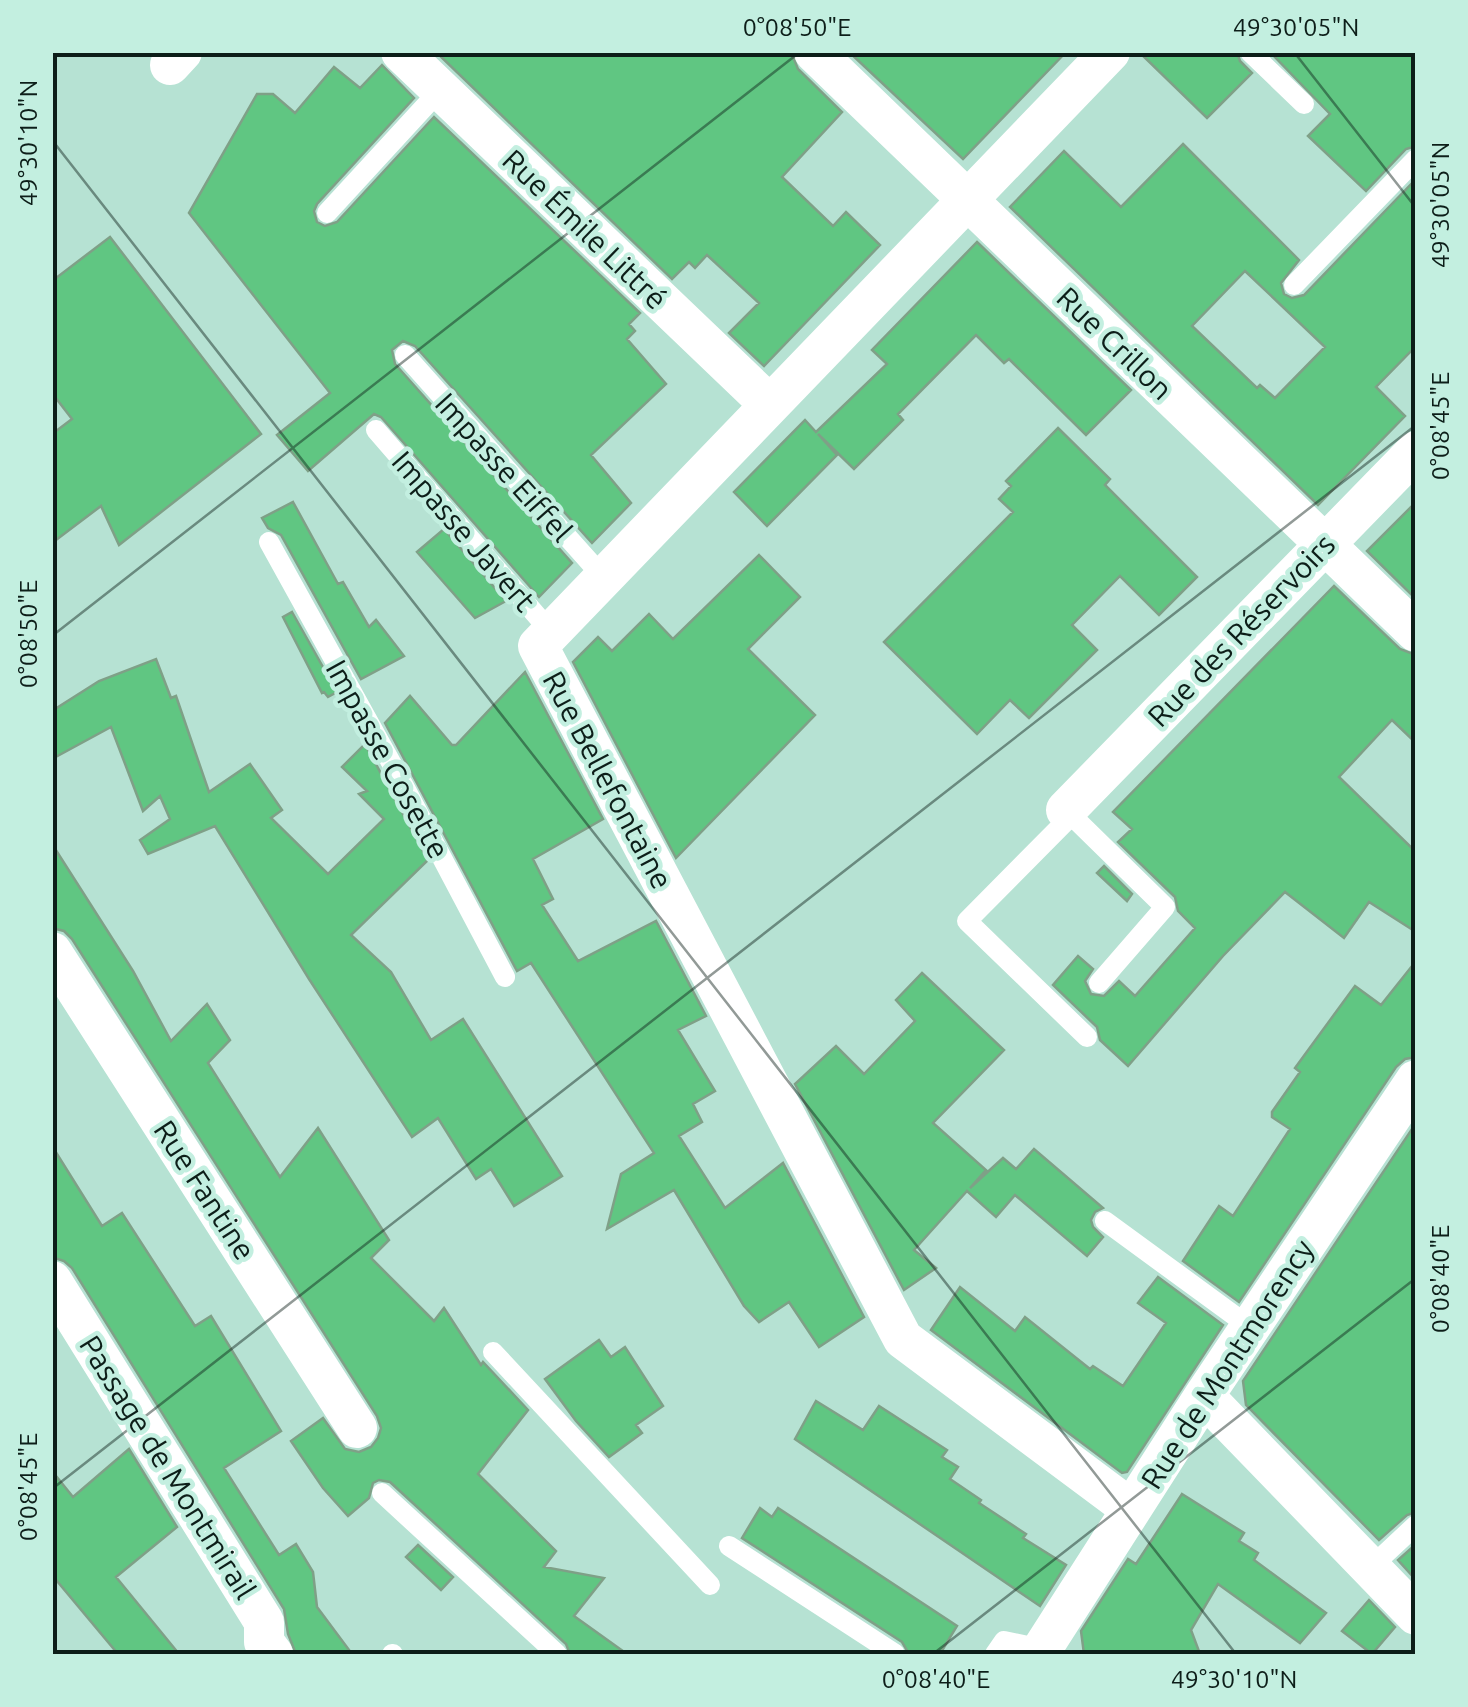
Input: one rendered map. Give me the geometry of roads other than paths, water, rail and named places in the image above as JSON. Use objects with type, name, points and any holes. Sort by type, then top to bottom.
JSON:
[{"type":"street","name":"Rue Émile Littré","points":[[400,52],[770,405]]},
{"type":"street","name":"Rue Crillon","points":[[814,52],[1416,632]]},
{"type":"street","name":"Rue Bellefontaine","points":[[1110,52],[538,646],[904,1339],[1131,1509]]},
{"type":"street","name":"Rue des Réservoirs","points":[[1069,812],[1416,451]]},
{"type":"street","name":"Rue Fantine","points":[[52,952],[357,1428]]},
{"type":"street","name":"Rue de Montmorency","points":[[1045,1651],[1204,1396],[1416,1080]]},
{"type":"street","name":"Passage de Montmirail","points":[[52,1281],[264,1622],[264,1642],[273,1654]]},
{"type":"street","points":[[1204,1396],[1416,1615]]},
{"type":"lane","points":[[1250,52],[1304,104]]},
{"type":"lane","points":[[328,213],[440,90]]},
{"type":"lane","points":[[1294,285],[1416,159]]},
{"type":"lane","name":"Impasse Eiffel","points":[[405,355],[604,578]]},
{"type":"lane","name":"Impasse Javert","points":[[376,430],[552,632]]},
{"type":"lane","name":"Impasse Cosette","points":[[268,542],[506,977]]},
{"type":"lane","points":[[1088,1037],[967,921],[1069,812],[1165,907],[1099,983]]},
{"type":"lane","points":[[1105,1222],[1250,1327]]},
{"type":"lane","points":[[493,1352],[710,1585]]},
{"type":"lane","points":[[382,1493],[557,1654]]},
{"type":"lane","points":[[1370,1568],[1416,1525]]},
{"type":"lane","points":[[729,1546],[895,1654]]},
{"type":"lane","points":[[995,1654],[1004,1641],[1045,1651]]}]
